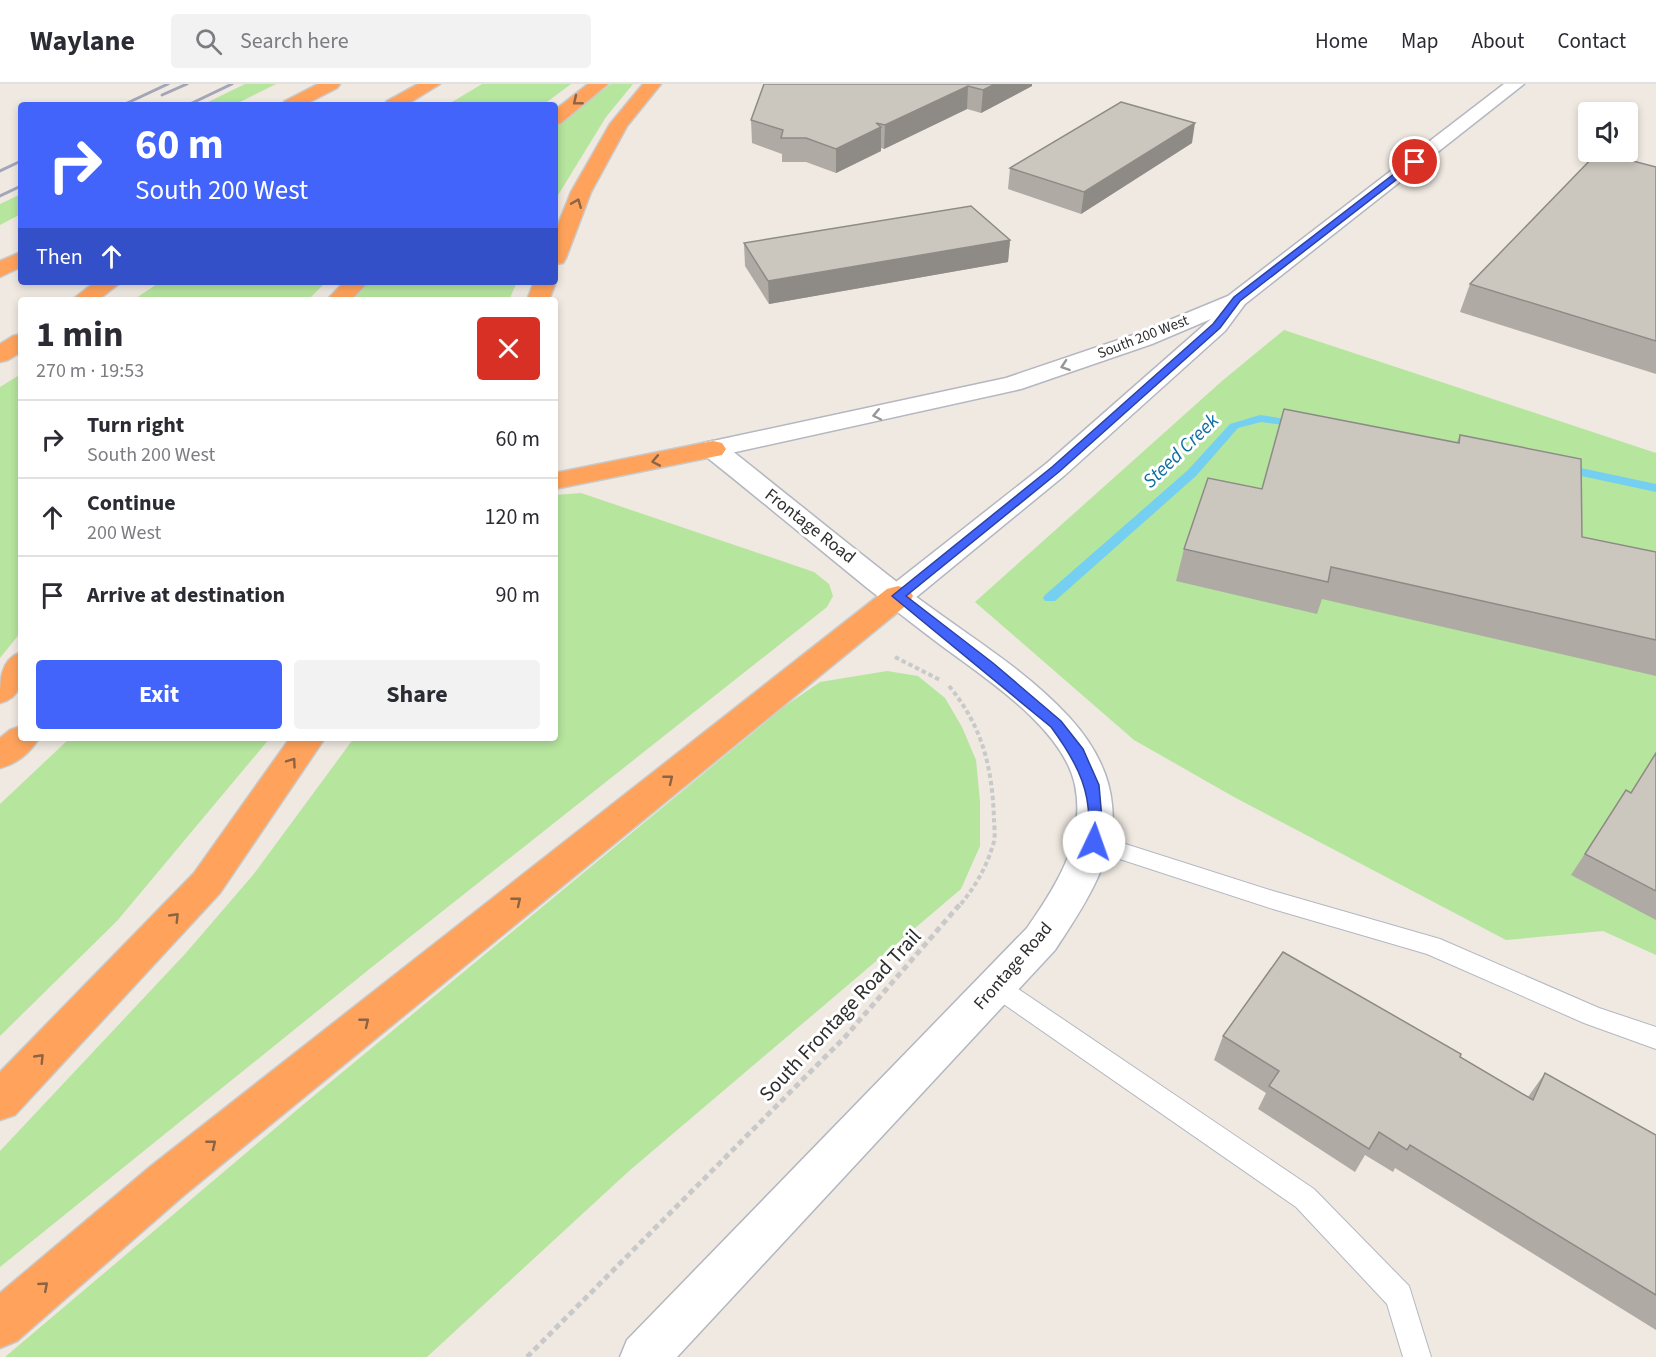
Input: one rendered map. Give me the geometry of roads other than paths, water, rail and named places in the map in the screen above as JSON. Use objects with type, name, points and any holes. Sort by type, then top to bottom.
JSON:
[{"type":"highway","points":[[297,102],[331,84]]},
{"type":"highway","points":[[398,102],[431,84]]},
{"type":"highway","points":[[558,116],[599,84]]},
{"type":"highway","points":[[558,250],[581,192],[619,124],[652,84]]},
{"type":"highway","points":[[0,270],[18,260]]},
{"type":"highway","points":[[88,297],[106,285]]},
{"type":"highway","points":[[341,297],[354,285]]},
{"type":"highway","points":[[0,355],[18,343]]},
{"type":"highway","points":[[558,480],[713,449]]},
{"type":"highway","points":[[0,1324],[167,1181],[898,596]]},
{"type":"highway","points":[[0,692],[18,667]]},
{"type":"highway","points":[[0,756],[18,741]]},
{"type":"highway","points":[[0,1101],[207,883],[306,741]]},
{"type":"main road","points":[[1237,299],[1515,84]]},
{"type":"main road","name":"South 200 West","points":[[713,449],[1012,384],[1144,339],[1237,299]]},
{"type":"main road","name":"South 200 West","points":[[898,596],[1056,469],[1217,326],[1237,299]]},
{"type":"main road","name":"Frontage Road","points":[[644,1357],[1041,939],[1067,901],[1094,842],[1096,831],[1092,785],[1078,753],[1056,724],[988,666],[713,449]]},
{"type":"lane","points":[[1094,842],[1273,900],[1432,946],[1592,1016],[1656,1038]]},
{"type":"lane","points":[[997,987],[1305,1198],[1399,1296],[1417,1357]]},
{"type":"waterway","name":"Steed Creek","points":[[1050,598],[1192,473],[1234,426],[1260,418],[1299,424]]},
{"type":"waterway","name":"Steed Creek","points":[[1562,468],[1656,488]]},
{"type":"railway","points":[[129,102],[168,84]]},
{"type":"railway","points":[[162,95],[187,84]]},
{"type":"railway","points":[[194,102],[232,84]]},
{"type":"railway","points":[[0,171],[18,162]]},
{"type":"railway","points":[[0,196],[18,187]]}]
